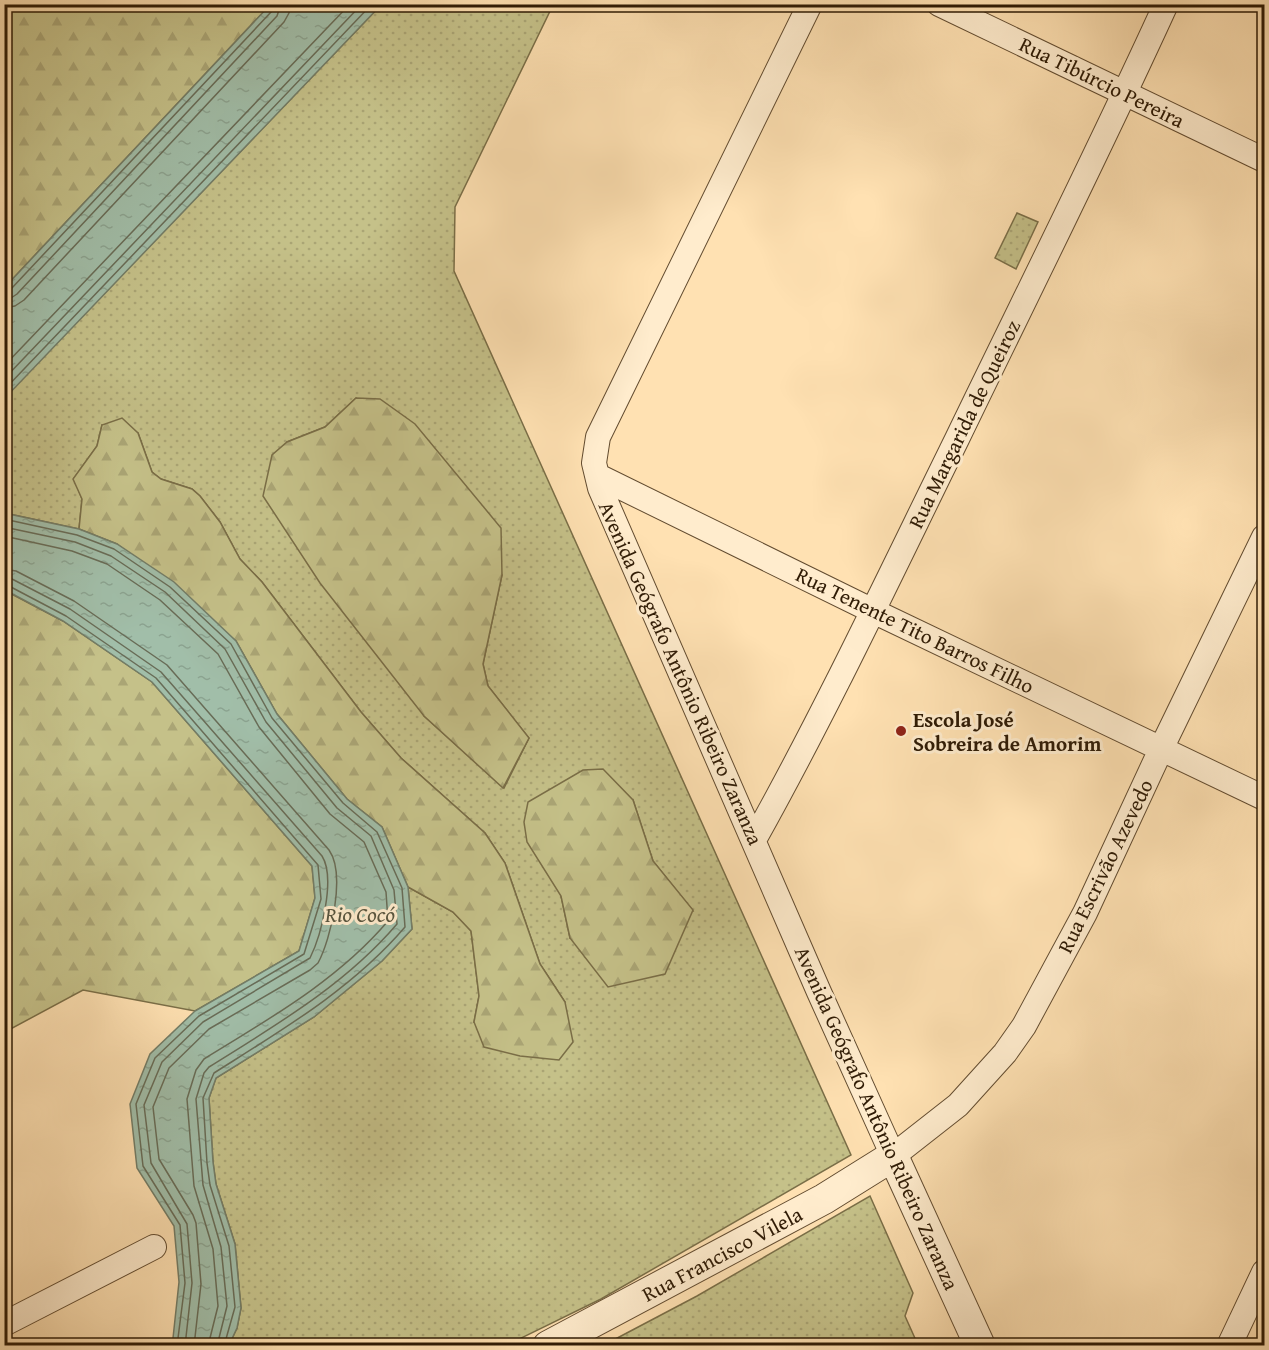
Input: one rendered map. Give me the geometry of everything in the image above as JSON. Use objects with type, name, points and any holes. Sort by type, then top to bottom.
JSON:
[{"type":"street","name":"Avenida Geógrafo Antônio Ribeiro Zaranza","points":[[810,4],[598,437],[594,463],[600,489],[819,992],[980,1346]]},
{"type":"street","name":"Rua Tibúrcio Pereira","points":[[939,4],[1264,160]]},
{"type":"street","name":"Rua Margarida de Queiroz","points":[[754,840],[776,802],[873,611],[1126,93],[1166,4]]},
{"type":"street","name":"Rua Tenente Tito Barros Filho","points":[[598,476],[873,611],[1162,747],[1264,798]]},
{"type":"street","name":"Rua Escrivão Azevedo","points":[[893,1156],[958,1105],[1005,1053],[1024,1026],[1085,913],[1162,747],[1264,537]]},
{"type":"street","name":"Rua Francisco Vilela","points":[[548,1346],[824,1199],[893,1156]]},
{"type":"street","points":[[4,1324],[154,1247]]},
{"type":"street","points":[[1229,1346],[1264,1272]]},
{"type":"green space","points":[[5,5],[270,5],[5,287]]},
{"type":"green space","points":[[381,5],[553,5],[455,207],[454,271],[851,1155],[601,1299],[507,1345],[229,1345],[237,1328],[241,1308],[235,1244],[216,1184],[213,1162],[209,1098],[216,1078],[314,1017],[382,961],[412,929],[408,887],[453,912],[471,931],[479,996],[474,1022],[565,1002],[540,964],[505,863],[485,833],[401,758],[361,712],[262,582],[240,559],[220,522],[200,496],[192,489],[161,479],[152,472],[138,433],[102,425],[97,446],[74,478],[82,499],[79,529],[5,513],[4,398]],"holes":[[[356,398],[502,575],[483,664],[488,686],[529,738],[504,788],[424,716],[287,442],[325,427]],[[633,800],[653,861],[693,911],[570,938],[561,896]]]},
{"type":"green space","points":[[1017,213],[1038,222],[1016,269],[995,258]]},
{"type":"green space","points":[[356,398],[380,399],[415,424],[501,528],[502,575],[483,664],[488,686],[529,738],[503,788],[424,716],[320,583],[263,496],[272,455],[287,442],[325,427]]},
{"type":"green space","points":[[122,418],[138,433],[152,472],[161,479],[192,489],[200,496],[220,522],[240,559],[262,582],[361,712],[401,758],[485,833],[505,863],[540,964],[565,1002],[573,1042],[559,1060],[520,1056],[484,1047],[474,1022],[479,996],[471,931],[453,912],[408,887],[382,827],[347,799],[277,714],[236,641],[117,544],[79,529],[82,499],[73,479],[97,446],[102,425]]},
{"type":"green space","points":[[4,590],[63,621],[152,682],[312,866],[315,898],[299,951],[195,1011],[83,990],[5,1032]]},
{"type":"green space","points":[[603,769],[633,800],[653,861],[693,910],[665,974],[608,987],[570,938],[561,896],[527,842],[524,822],[528,802],[583,770]]},
{"type":"green space","points":[[870,1196],[913,1293],[905,1316],[918,1345],[604,1345],[697,1296]]},
{"type":"water","points":[[270,5],[381,5],[5,398],[5,287]]},
{"type":"water","name":"Rio Cocó","points":[[4,513],[79,529],[117,544],[174,582],[236,641],[277,714],[347,799],[382,827],[408,887],[412,929],[382,961],[314,1017],[216,1078],[209,1098],[213,1162],[216,1184],[235,1244],[241,1308],[237,1328],[229,1345],[170,1345],[173,1338],[179,1282],[174,1226],[137,1168],[130,1104],[150,1054],[195,1011],[299,951],[315,898],[312,866],[152,682],[63,621],[5,590]]},
{"type":"place","name":"Escola José Sobreira de Amorim","points":[[901,731]]}]
